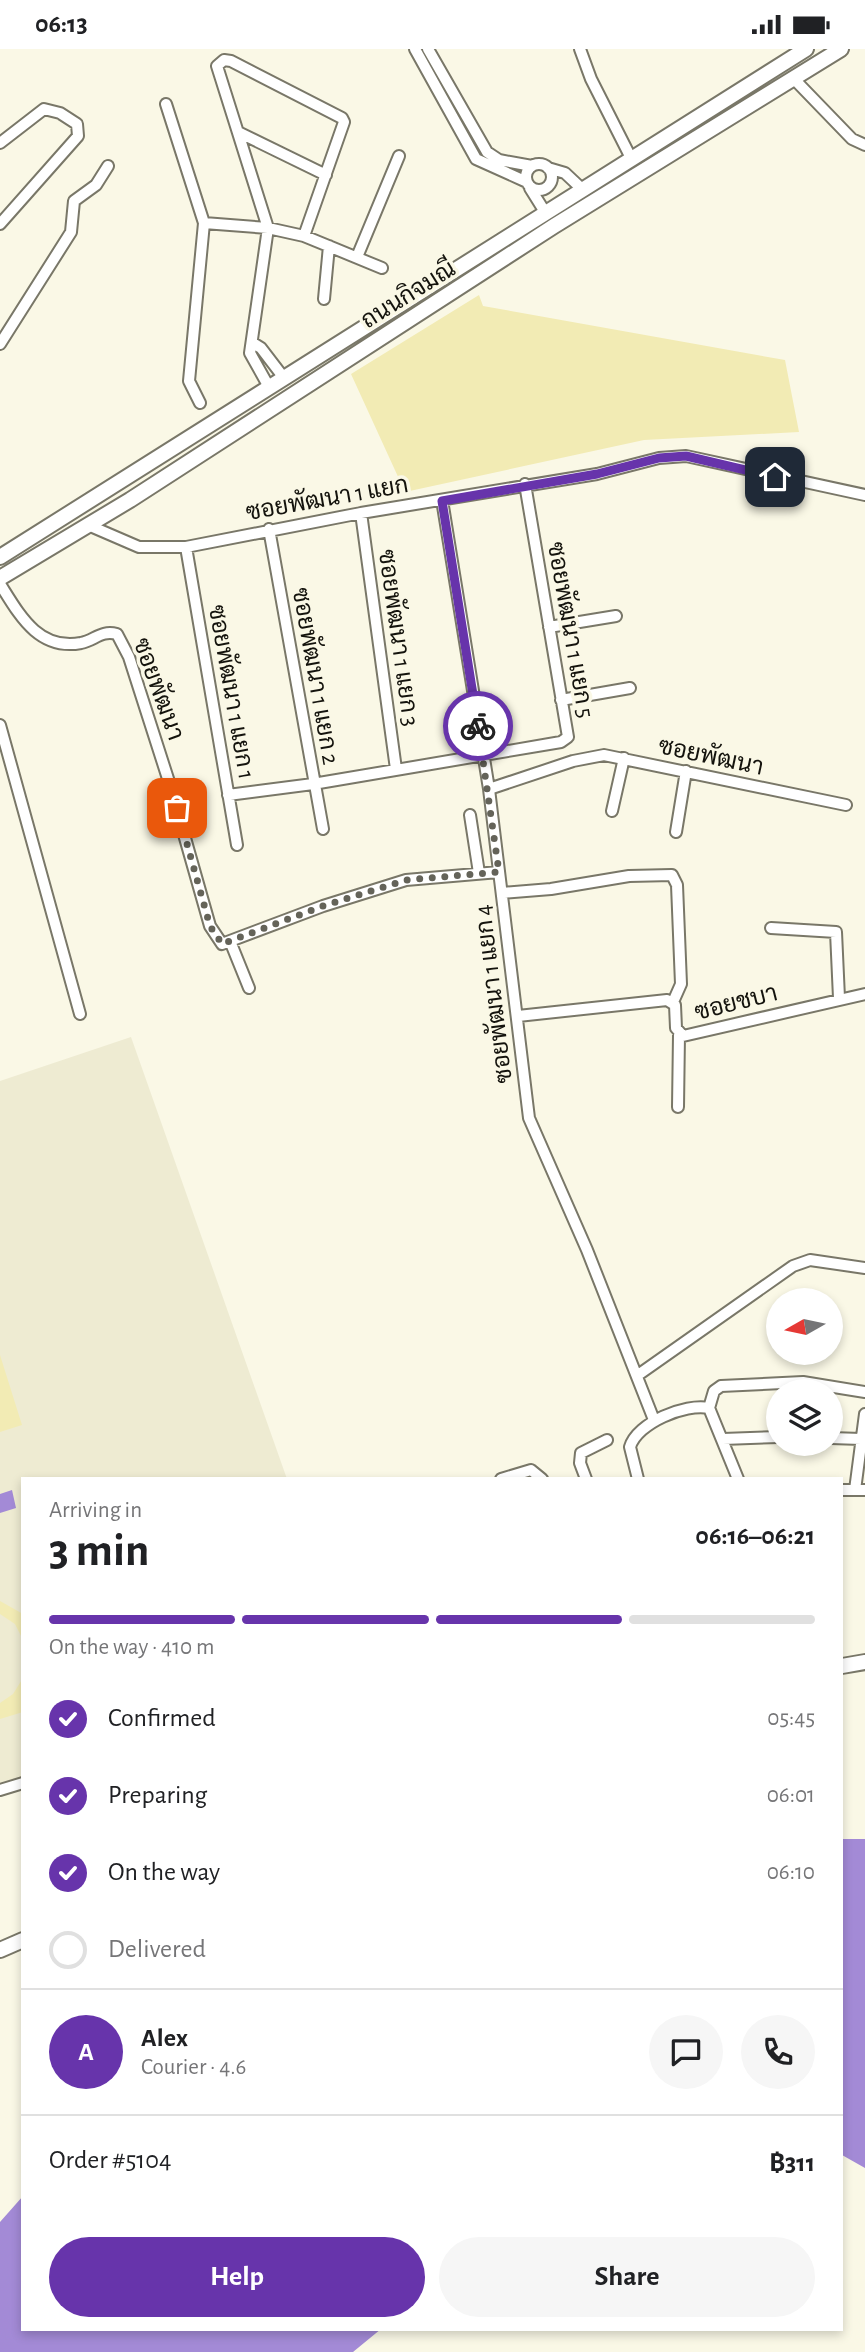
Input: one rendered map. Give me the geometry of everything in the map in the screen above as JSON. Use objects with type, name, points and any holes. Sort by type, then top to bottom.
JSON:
[{"type":"main road","name":"ถนนกิจมณี","points":[[0,557],[806,49]]},
{"type":"main road","name":"ถนนกิจมณี","points":[[0,581],[554,226],[841,49]]},
{"type":"main road","points":[[784,63],[794,79]]},
{"type":"main road","points":[[843,1666],[865,1662]]},
{"type":"main road","points":[[0,1951],[21,1941]]},
{"type":"street","points":[[415,49],[491,156],[532,166],[540,164],[565,173],[582,189]]},
{"type":"street","points":[[428,49],[476,159],[538,191],[547,188],[552,176],[548,168]]},
{"type":"street","points":[[580,49],[591,79],[631,158]]},
{"type":"street","points":[[269,387],[250,353],[268,228],[218,66],[224,60],[231,61],[342,118],[344,128],[304,236]]},
{"type":"street","points":[[794,79],[852,139],[865,145]]},
{"type":"street","points":[[166,104],[204,223],[189,381],[200,403]]},
{"type":"street","points":[[0,143],[44,109],[60,113],[77,124],[79,130],[78,136],[0,224]]},
{"type":"street","points":[[238,132],[326,175]]},
{"type":"street","points":[[357,257],[399,156]]},
{"type":"street","points":[[0,344],[71,232],[74,201],[96,185],[108,166]]},
{"type":"street","points":[[532,166],[526,175],[528,184],[545,212]]},
{"type":"street","points":[[204,223],[268,228],[304,236],[382,268]]},
{"type":"street","points":[[324,299],[329,246]]},
{"type":"street","points":[[253,343],[261,348],[284,378]]},
{"type":"street","name":"ซอยพัฒนา 1 แยก","points":[[88,525],[139,547],[186,547],[360,513],[597,474],[659,458],[686,456],[865,495]]},
{"type":"street","name":"ซอยพัฒนา 1 แยก 5","points":[[483,755],[561,742],[568,737],[525,484]]},
{"type":"street","name":"ซอยพัฒนา 1 แยก 4","points":[[442,501],[489,789],[519,1016],[527,1104],[533,1130],[638,1375],[654,1420]]},
{"type":"street","name":"ซอยพัฒนา 1 แยก 3","points":[[360,513],[396,769]]},
{"type":"street","name":"ซอยพัฒนา 1 แยก 2","points":[[269,530],[323,829]]},
{"type":"street","name":"ซอยพัฒนา 1 แยก 1","points":[[186,547],[237,845]]},
{"type":"street","name":"ซอยพัฒนา","points":[[0,581],[20,615],[38,636],[59,643],[82,643],[102,632],[117,633],[129,657],[166,772],[210,926],[222,944],[230,941]]},
{"type":"street","points":[[549,627],[616,616]]},
{"type":"street","points":[[561,700],[630,688]]},
{"type":"street","points":[[0,725],[80,1014]]},
{"type":"street","points":[[228,795],[313,784],[483,755]]},
{"type":"street","name":"ซอยพัฒนา","points":[[489,789],[588,757],[604,755],[846,805]]},
{"type":"street","points":[[612,811],[624,758]]},
{"type":"street","points":[[676,832],[686,771]]},
{"type":"street","points":[[470,815],[479,873]]},
{"type":"street","points":[[249,988],[230,941],[323,906],[406,880],[499,872]]},
{"type":"street","points":[[502,893],[551,889],[629,876],[672,875],[677,885],[681,984],[673,1002]]},
{"type":"street","points":[[771,928],[836,932],[839,999]]},
{"type":"street","name":"ซอยชบา","points":[[519,1016],[673,1002],[679,1035],[688,1036],[865,994]]},
{"type":"street","points":[[678,1107],[679,1035]]},
{"type":"street","points":[[638,1375],[793,1266],[810,1260],[865,1268]]},
{"type":"street","points":[[737,1477],[709,1408],[714,1391],[722,1386],[803,1382],[865,1392]]},
{"type":"street","points":[[638,1477],[630,1447],[638,1431],[654,1420],[701,1406],[709,1408]]},
{"type":"street","points":[[860,1490],[865,1414]]},
{"type":"street","points":[[723,1439],[766,1437]]},
{"type":"street","points":[[843,1438],[862,1439]]},
{"type":"street","points":[[585,1477],[580,1463],[581,1453],[607,1440]]},
{"type":"street","points":[[508,1477],[531,1470],[540,1477]]},
{"type":"street","points":[[0,1790],[21,1784]]},
{"type":"shaded area","points":[[479,295],[483,306],[785,360],[799,432],[644,440],[405,492],[351,374]]},
{"type":"shaded area","points":[[131,1037],[286,1477],[21,1477],[21,1777],[0,1784],[0,1081]]},
{"type":"shaded area","points":[[0,1355],[22,1425],[0,1432]]},
{"type":"shaded area","points":[[12,1490],[16,1508],[0,1513],[0,1494]]},
{"type":"shaded area","points":[[0,1601],[21,1613],[21,1636],[15,1624],[0,1614]]},
{"type":"shaded area","points":[[21,1681],[21,1713],[0,1719],[0,1703],[13,1694]]},
{"type":"shaded area","points":[[843,1839],[865,1839],[865,2168],[843,2156]]},
{"type":"shaded area","points":[[21,2198],[21,2331],[379,2331],[353,2352],[0,2352],[0,2222]]},
{"type":"way so far","points":[[177,808],[210,926],[222,944],[301,917],[323,906],[406,880],[499,872],[478,726]]},
{"type":"route","points":[[478,726],[442,501],[525,484],[597,474],[659,458],[686,456],[775,477]]}]
